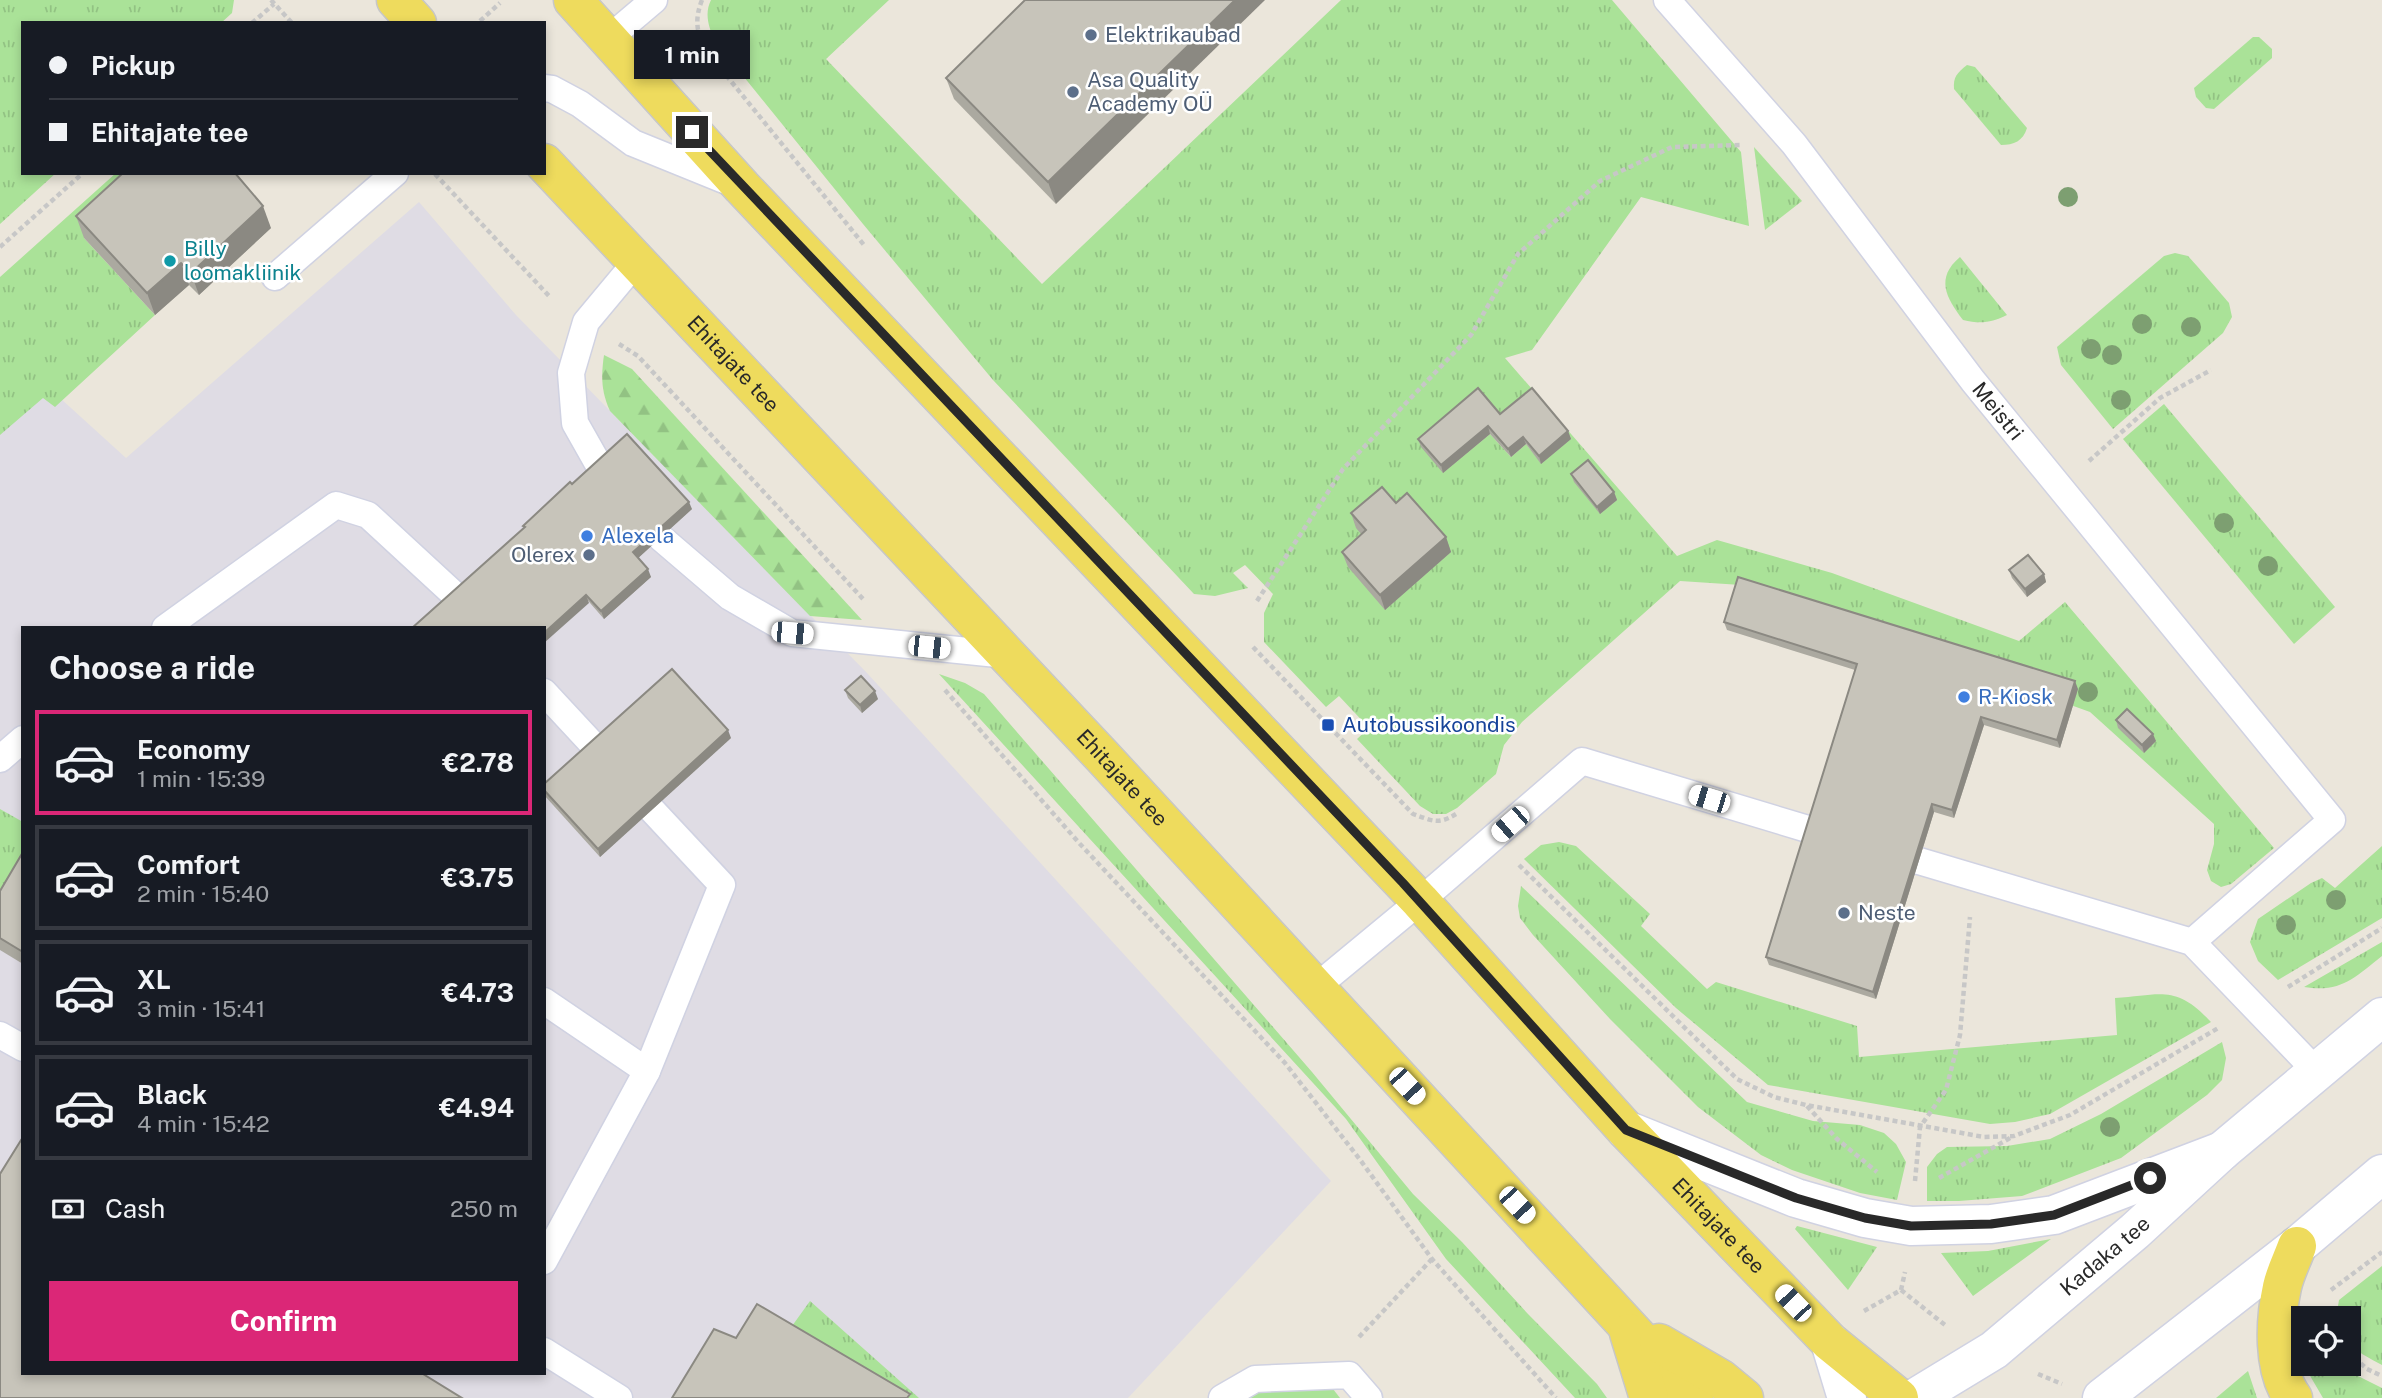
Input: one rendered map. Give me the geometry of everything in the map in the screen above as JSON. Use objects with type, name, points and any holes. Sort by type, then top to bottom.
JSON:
[{"type":"main road","points":[[396,0],[415,21]]},
{"type":"main road","name":"Ehitajate tee","points":[[573,0],[743,187],[1420,901],[1626,1130],[1830,1342],[1899,1398]]},
{"type":"main road","name":"Ehitajate tee","points":[[546,165],[1007,655],[1695,1398]]},
{"type":"main road","name":"Kadaka tee","points":[[1915,1398],[1982,1358],[2135,1231],[2222,1151],[2382,1017]]},
{"type":"main road","points":[[1626,1130],[1796,1198],[1865,1218],[1911,1226],[1991,1224],[2054,1215],[2222,1151]]},
{"type":"main road","points":[[2102,1398],[2297,1246],[2382,1174]]},
{"type":"main road","points":[[2293,1398],[2277,1355],[2277,1324],[2282,1285],[2297,1246]]},
{"type":"main road","points":[[1627,1325],[1648,1398]]},
{"type":"main road","points":[[1627,1325],[1721,1379],[1744,1398]]},
{"type":"main road","points":[[1830,1342],[1846,1398]]},
{"type":"main road","points":[[1966,1398],[1982,1358]]},
{"type":"lane","points":[[608,39],[654,0]]},
{"type":"lane","name":"Meistri","points":[[1667,0],[1794,144],[1973,381],[2332,820],[2192,942]]},
{"type":"lane","points":[[546,88],[580,104],[633,143],[743,187]]},
{"type":"lane","points":[[275,277],[393,175]]},
{"type":"lane","points":[[601,468],[575,423],[571,373],[586,322],[636,262]]},
{"type":"lane","points":[[168,626],[336,505],[368,515],[457,597]]},
{"type":"lane","points":[[661,538],[730,597],[792,633],[1007,655]]},
{"type":"lane","points":[[546,694],[596,748]]},
{"type":"lane","points":[[0,759],[21,741]]},
{"type":"lane","points":[[1316,987],[1582,761],[1811,830]]},
{"type":"lane","points":[[546,1257],[647,1071],[722,885],[652,810]]},
{"type":"lane","points":[[1919,861],[2192,942],[2316,1072]]},
{"type":"lane","points":[[546,1002],[647,1071]]},
{"type":"lane","points":[[0,1035],[21,1047]]},
{"type":"lane","points":[[546,1353],[612,1396]]},
{"type":"lane","points":[[1222,1398],[1255,1379],[1322,1375],[1349,1375],[1369,1398]]},
{"type":"path","points":[[254,21],[272,2],[290,21]]},
{"type":"path","points":[[480,21],[500,3]]},
{"type":"path","points":[[1257,601],[1343,469],[1471,335],[1518,254],[1600,181],[1672,148],[1744,145]]},
{"type":"path","points":[[0,247],[81,175]]},
{"type":"path","points":[[440,179],[550,297]]},
{"type":"path","points":[[610,337],[638,356],[873,610]]},
{"type":"path","points":[[2060,487],[2161,398],[2211,370]]},
{"type":"path","points":[[1253,647],[1413,814],[1435,822],[1444,821],[1462,810]]},
{"type":"path","points":[[944,689],[1080,844],[1285,1063],[1432,1259],[1556,1398]]},
{"type":"path","points":[[1519,864],[1737,1079],[1774,1097],[1806,1105],[1984,1137],[2014,1136]]},
{"type":"path","points":[[1914,1192],[1920,1127],[1946,1090],[1960,1035],[1973,877]]},
{"type":"path","points":[[2286,988],[2382,928]]},
{"type":"path","points":[[1934,1181],[2014,1136],[2070,1115],[2219,1028]]},
{"type":"path","points":[[1806,1105],[1836,1139],[1883,1177]]},
{"type":"path","points":[[2326,1298],[2332,1288],[2382,1252]]},
{"type":"path","points":[[1322,1375],[1432,1259]]},
{"type":"path","points":[[1901,1290],[1905,1268]]},
{"type":"path","points":[[1860,1313],[1901,1290]]},
{"type":"path","points":[[1901,1290],[1945,1325]]},
{"type":"path","points":[[2361,1364],[2382,1376]]},
{"type":"path","points":[[2034,1372],[2065,1385]]},
{"type":"shaded area","points":[[419,202],[516,315],[867,673],[1331,1181],[1128,1398],[0,1398],[0,391],[27,368],[126,458]]},
{"type":"green space","points":[[0,0],[234,0],[232,13],[223,21],[21,21],[21,175],[54,175],[0,224]]},
{"type":"green space","points":[[711,0],[889,0],[826,59],[1042,284],[1341,0],[1612,0],[1741,152],[1749,226],[1641,197],[1532,350],[1505,358],[1677,556],[1717,540],[1832,573],[2019,641],[2065,602],[2274,848],[2231,884],[2221,887],[2211,881],[2207,870],[2214,844],[2214,824],[2090,712],[1741,585],[1680,581],[1522,722],[1504,745],[1496,774],[1457,808],[1446,814],[1433,814],[1420,806],[1357,739],[1369,728],[1339,696],[1326,707],[1264,642],[1264,613],[1273,594],[1245,565],[1233,573],[1248,588],[1215,596],[1194,594],[993,380],[714,40],[708,20]],"holes":[[[1535,396],[1541,463],[1526,444],[1511,457],[1490,434],[1444,472]]]},
{"type":"green space","points":[[2253,37],[2259,37],[2272,49],[2272,58],[2214,109],[2206,108],[2196,97],[2194,88]]},
{"type":"green space","points":[[1967,65],[1975,67],[2027,128],[2017,141],[2001,145],[1954,89],[1956,76]]},
{"type":"green space","points":[[1754,147],[1802,201],[1765,230]]},
{"type":"green space","points":[[114,175],[152,175],[84,238],[155,315],[55,407],[43,398],[0,435],[0,277]]},
{"type":"green space","points":[[2175,253],[2188,256],[2197,266],[2229,303],[2232,317],[2223,333],[2113,429],[2061,365],[2057,347],[2164,256]]},
{"type":"green space","points":[[1960,257],[2007,315],[1985,322],[1963,320],[1948,296],[1945,280],[1952,265]]},
{"type":"green space","points":[[604,355],[632,369],[862,620],[810,616],[610,411],[602,383]]},
{"type":"green space","points":[[2164,404],[2335,607],[2294,644],[2123,439]]},
{"type":"green space","points":[[939,674],[965,683],[984,694],[1312,1072],[1413,1194],[1462,1242],[1597,1384],[1607,1398],[1575,1398],[1446,1259],[1346,1119]]},
{"type":"green space","points":[[0,809],[21,821],[21,879],[0,896]]},
{"type":"green space","points":[[1559,842],[1576,846],[1650,914],[1641,926],[1707,989],[1716,982],[1857,1026],[1859,1057],[2117,1035],[2115,998],[2156,994],[2177,997],[2199,1010],[2211,1022],[2050,1114],[2015,1122],[1990,1124],[1768,1085],[1676,1008],[1524,859],[1541,845]]},
{"type":"green space","points":[[2382,846],[2382,918],[2278,980],[2258,961],[2250,942],[2258,919],[2322,878],[2335,888]]},
{"type":"green space","points":[[1521,886],[1747,1102],[1813,1121],[1860,1125],[1884,1133],[1896,1144],[1906,1162],[1897,1200],[1860,1193],[1792,1170],[1761,1155],[1698,1107],[1610,1019],[1533,935],[1520,918],[1518,906]]},
{"type":"green space","points":[[2382,942],[2382,956],[2346,982],[2328,988],[2304,987]]},
{"type":"green space","points":[[2222,1042],[2226,1058],[2222,1080],[2207,1095],[2121,1158],[2022,1196],[1927,1201],[1927,1167],[1937,1154],[1947,1147],[2007,1146],[2050,1139],[2101,1114]]},
{"type":"green space","points":[[1797,1226],[1877,1247],[1848,1290],[1795,1229]]},
{"type":"green space","points":[[2051,1239],[1973,1296],[1941,1253],[1988,1251]]},
{"type":"green space","points":[[2382,1266],[2382,1365],[2361,1353],[2361,1306],[2338,1306],[2339,1300]]},
{"type":"green space","points":[[810,1301],[919,1398],[881,1398],[782,1340]]},
{"type":"green space","points":[[2248,1371],[2257,1398],[2216,1398]]},
{"type":"green space","points":[[2310,1376],[2358,1376],[2382,1388],[2382,1398],[2323,1398]]},
{"type":"green space","points":[[1333,1389],[1340,1398],[1246,1398],[1258,1392]]},
{"type":"building","points":[[1025,0],[1235,0],[1048,182],[946,78]]},
{"type":"building","name":"Billy loomakliinik","points":[[121,175],[237,175],[263,206],[191,273],[181,263],[147,293],[76,216]]},
{"type":"building","points":[[1478,388],[1500,414],[1532,388],[1568,431],[1539,456],[1523,437],[1508,449],[1488,426],[1441,465],[1418,439]]},
{"type":"building","points":[[627,434],[689,502],[633,552],[648,569],[601,611],[586,595],[546,631],[546,626],[414,626],[525,527],[523,526],[570,482],[572,484]]},
{"type":"building","points":[[1588,460],[1614,492],[1597,507],[1571,474]]},
{"type":"building","points":[[1382,487],[1396,503],[1407,493],[1446,537],[1380,595],[1342,552],[1366,530],[1351,513]]},
{"type":"building","points":[[2028,555],[2044,574],[2025,589],[2009,570]]},
{"type":"building","points":[[1738,577],[2075,681],[2057,740],[1981,717],[1952,810],[1932,804],[1873,992],[1766,957],[1857,664],[1724,622]]},
{"type":"building","points":[[672,669],[728,730],[598,849],[546,792],[546,782]]},
{"type":"building","points":[[861,676],[875,691],[860,705],[845,690]]},
{"type":"building","points":[[2127,709],[2153,734],[2142,745],[2116,720]]},
{"type":"building","points":[[21,855],[21,951],[0,938],[0,891]]},
{"type":"building","points":[[21,1140],[21,1375],[425,1375],[462,1398],[0,1398],[0,1174]]},
{"type":"building","points":[[757,1304],[910,1394],[907,1398],[672,1398],[714,1329],[736,1338]]},
{"type":"place","name":"Elektrikaubad","points":[[1091,35]]},
{"type":"place","name":"Asa Quality Academy OÜ","points":[[1073,92]]},
{"type":"place","name":"Billy loomakliinik","points":[[170,261]]},
{"type":"place","name":"Alexela","points":[[587,536]]},
{"type":"place","name":"Olerex","points":[[589,555]]},
{"type":"place","name":"R-Kiosk","points":[[1964,697]]},
{"type":"place","name":"Autobussikoondis","points":[[1328,725]]},
{"type":"place","name":"Neste","points":[[1844,913]]},
{"type":"route","points":[[692,132],[1403,883],[1626,1130],[1796,1198],[1865,1218],[1911,1226],[1991,1224],[2054,1215],[2150,1178]]}]
